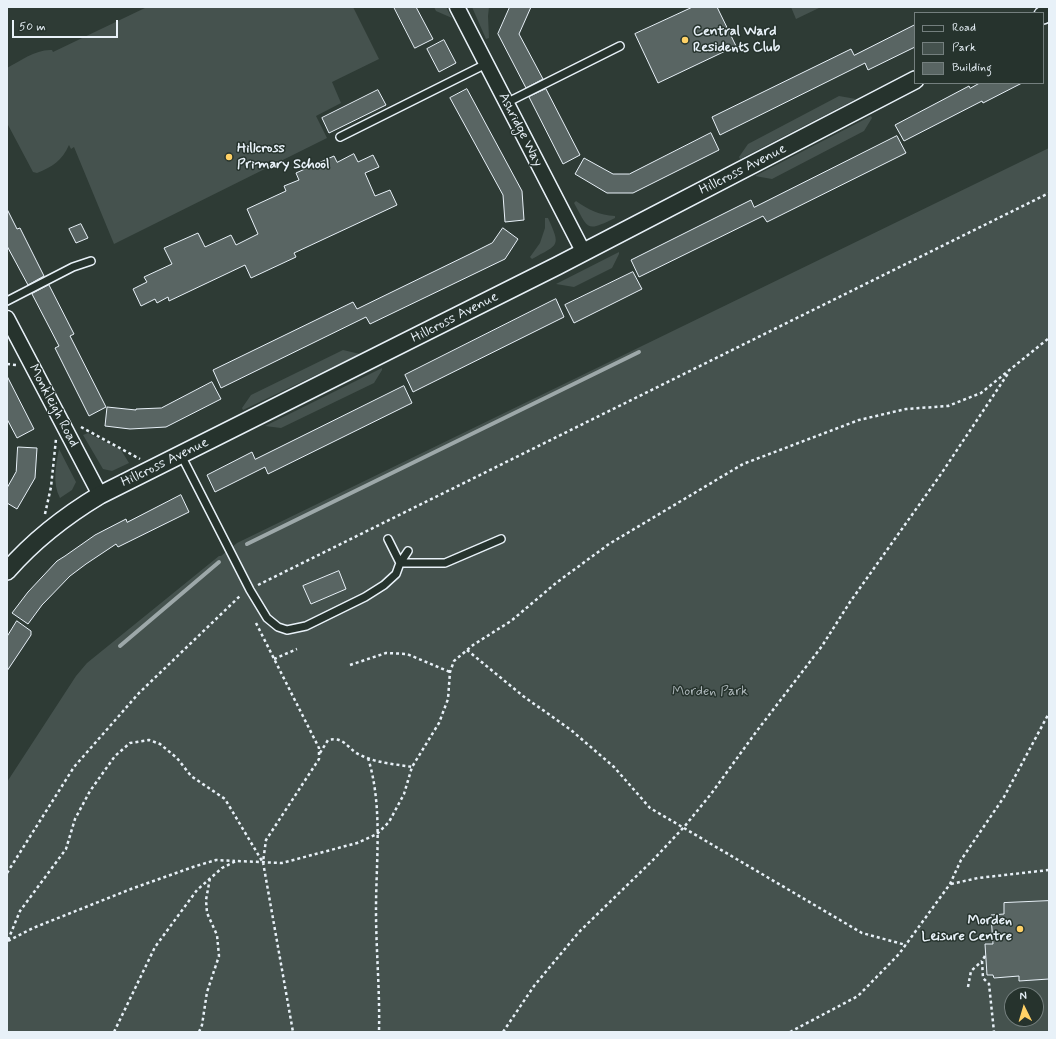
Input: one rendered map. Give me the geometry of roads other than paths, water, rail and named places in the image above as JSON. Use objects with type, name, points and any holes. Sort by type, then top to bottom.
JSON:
[{"type":"street","name":"Ashridge Way","points":[[457,7],[584,253]]},
{"type":"street","name":"Hillcross Avenue","points":[[7,571],[41,536],[64,518],[100,495],[584,253],[914,81]]},
{"type":"street","name":"Monkleigh Road","points":[[7,318],[100,495]]},
{"type":"lane","points":[[506,103],[620,46]]},
{"type":"lane","points":[[340,137],[486,64]]},
{"type":"lane","points":[[7,300],[73,267],[91,261]]},
{"type":"lane","points":[[181,454],[250,590],[267,618],[278,627],[287,630],[306,626],[365,597],[384,585],[396,574],[400,563],[408,551]]},
{"type":"lane","points":[[388,539],[400,563]]},
{"type":"lane","points":[[400,563],[445,563],[501,539]]},
{"type":"waterway","points":[[247,544],[639,352]]},
{"type":"waterway","points":[[120,646],[219,562]]},
{"type":"place","name":"Central Ward Residents Club","points":[[685,40]]},
{"type":"place","name":"Hillcross Primary School","points":[[229,157]]},
{"type":"place","name":"Morden Leisure Centre","points":[[1020,929]]},
{"type":"park label","name":"Morden Park","points":[[710,692]]}]
